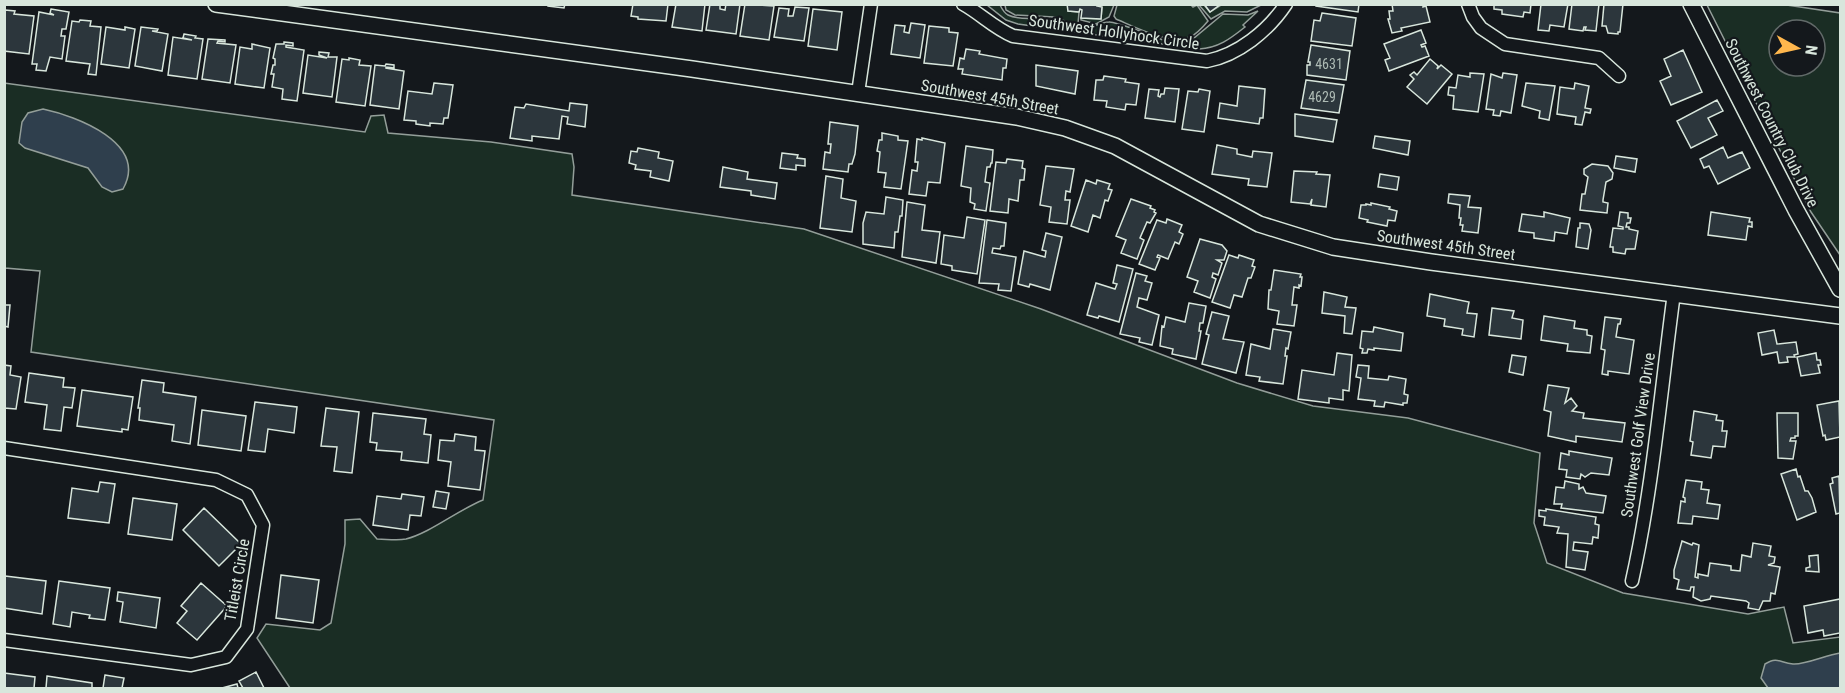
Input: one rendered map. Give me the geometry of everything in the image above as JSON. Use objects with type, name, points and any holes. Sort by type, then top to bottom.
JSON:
[{"type":"street","name":"Southwest 45th Street","points":[[216,4],[1017,117],[1065,128],[1115,146],[1259,224],[1333,247],[1840,316]]},
{"type":"street","points":[[858,93],[871,4]]},
{"type":"street","name":"Southwest Hollyhock Circle","points":[[963,4],[979,12],[999,30],[1013,36],[1207,61],[1235,52],[1271,23],[1286,4]]},
{"type":"street","points":[[1468,4],[1481,28],[1504,44],[1599,58],[1619,76]]},
{"type":"street","name":"Southwest Country Club Drive","points":[[1691,4],[1796,210],[1840,289]]},
{"type":"street","name":"Southwest Golf View Drive","points":[[1632,581],[1658,419],[1674,293]]},
{"type":"street","name":"Titleist Circle","points":[[4,448],[216,480],[246,495],[263,525],[247,629],[226,657],[191,665],[4,640]]},
{"type":"green space","points":[[1780,4],[1840,13],[1840,255],[1811,212],[1707,5]]},
{"type":"green space","points":[[987,5],[1000,5],[1005,13],[1013,17],[1046,19],[1078,28],[1113,22],[1166,42],[1194,38],[1223,14],[1248,15],[1258,11],[1243,25],[1245,27],[1229,39],[1212,47],[1199,49],[1018,24],[1006,20]]},
{"type":"green space","points":[[1005,5],[1069,5],[1068,11],[1079,12],[1078,24],[1054,17],[1015,15],[1006,10]]},
{"type":"green space","points":[[1098,5],[1114,5],[1109,17],[1096,24],[1081,20],[1081,18],[1101,19],[1102,7]]},
{"type":"green space","points":[[1117,5],[1191,5],[1193,7],[1197,5],[1208,21],[1195,34],[1182,39],[1152,34],[1116,19],[1114,16]]},
{"type":"green space","points":[[1199,5],[1204,5],[1210,12],[1221,5],[1261,5],[1247,12],[1225,11],[1211,19]]},
{"type":"green space","points":[[4,83],[365,132],[371,116],[384,115],[388,133],[491,142],[572,154],[574,167],[572,195],[804,229],[1041,309],[1237,383],[1313,406],[1408,418],[1540,453],[1534,523],[1547,563],[1623,593],[1748,614],[1784,607],[1793,643],[1840,637],[1840,688],[290,688],[257,638],[266,624],[320,630],[331,623],[345,544],[345,520],[360,519],[377,539],[403,540],[425,532],[483,500],[494,420],[31,352],[40,271],[5,268]]},
{"type":"water","points":[[43,109],[90,125],[118,145],[126,158],[128,173],[123,189],[112,192],[102,187],[88,168],[25,148],[19,143],[22,122],[28,113]]},
{"type":"water","points":[[1840,653],[1840,688],[1768,688],[1761,678],[1765,664],[1773,660],[1798,664]]},
{"type":"building","points":[[548,4],[565,4],[564,8],[548,6]]},
{"type":"building","points":[[633,4],[668,4],[666,21],[638,19],[638,17],[631,16]]},
{"type":"building","points":[[676,4],[705,4],[702,31],[672,27]]},
{"type":"building","points":[[710,4],[720,4],[720,9],[725,10],[726,4],[740,4],[736,34],[706,30]]},
{"type":"building","points":[[745,4],[774,6],[769,40],[740,36]]},
{"type":"building","points":[[1067,4],[1098,4],[1097,6],[1102,7],[1101,19],[1081,18],[1082,10],[1068,11]]},
{"type":"building","points":[[1204,4],[1221,4],[1210,12]]},
{"type":"building","points":[[1316,4],[1359,4],[1358,12],[1316,6]]},
{"type":"building","points":[[1392,4],[1423,4],[1423,7],[1426,6],[1430,22],[1401,28],[1402,31],[1392,33],[1388,19],[1390,19],[1389,11],[1393,11]]},
{"type":"building","points":[[1494,4],[1531,4],[1530,13],[1524,12],[1523,17],[1502,14],[1502,10],[1494,9]]},
{"type":"building","points":[[1541,4],[1568,4],[1564,27],[1550,25],[1549,31],[1538,30]]},
{"type":"building","points":[[1572,4],[1599,4],[1596,31],[1585,30],[1586,27],[1583,31],[1569,29]]},
{"type":"building","points":[[1604,4],[1623,4],[1618,34],[1608,33],[1606,26],[1602,26]]},
{"type":"building","points":[[795,7],[809,8],[804,41],[774,37],[779,8],[789,9],[788,16],[793,16]]},
{"type":"building","points":[[51,9],[69,12],[66,29],[62,29],[61,36],[65,36],[62,59],[50,57],[46,71],[36,70],[37,64],[32,64],[39,12],[54,15],[50,13]]},
{"type":"building","points":[[813,9],[842,12],[837,50],[808,46]]},
{"type":"building","points":[[5,10],[15,11],[14,14],[34,16],[29,54],[4,51]]},
{"type":"building","points":[[1322,13],[1356,18],[1352,46],[1311,41],[1314,20],[1320,21]]},
{"type":"building","points":[[80,20],[91,21],[90,26],[101,27],[96,75],[88,74],[90,64],[66,61],[72,21],[79,22]]},
{"type":"building","points":[[911,23],[925,25],[920,58],[891,54],[895,25],[905,26],[904,32],[909,33]]},
{"type":"building","points":[[929,26],[949,28],[949,32],[958,33],[953,66],[924,63]]},
{"type":"building","points":[[106,27],[135,29],[129,68],[101,64]]},
{"type":"building","points":[[141,27],[158,29],[152,31],[168,34],[162,71],[135,66]]},
{"type":"building","points":[[1421,30],[1426,43],[1421,45],[1425,46],[1429,56],[1389,71],[1385,60],[1390,58],[1384,44]]},
{"type":"building","points":[[184,34],[203,39],[197,79],[168,75],[173,37],[192,40],[183,38]]},
{"type":"building","points":[[208,39],[225,40],[225,42],[218,41],[217,43],[236,45],[230,83],[202,79]]},
{"type":"building","points":[[284,42],[293,43],[293,46],[286,45],[286,47],[304,50],[297,101],[282,99],[283,89],[272,87],[274,74],[271,74],[273,65],[275,65],[273,58],[276,44],[284,44]]},
{"type":"building","points":[[252,44],[270,48],[264,88],[235,84],[240,47],[252,49]]},
{"type":"building","points":[[1311,45],[1350,51],[1346,80],[1307,75]]},
{"type":"building","points":[[966,49],[1007,59],[1006,68],[1003,68],[1002,80],[962,74],[963,69],[958,69],[960,58],[964,59]]},
{"type":"building","points":[[1683,50],[1702,92],[1671,105],[1660,81],[1671,76],[1664,59]]},
{"type":"building","points":[[319,52],[329,53],[328,57],[337,57],[332,97],[303,93],[308,55],[327,58],[319,55]]},
{"type":"building","points":[[349,58],[360,60],[359,65],[371,66],[365,106],[336,102],[342,59],[349,60]]},
{"type":"building","points":[[1430,59],[1438,66],[1437,69],[1441,65],[1452,74],[1427,104],[1407,87],[1414,79],[1410,75],[1414,72],[1417,75]]},
{"type":"building","points":[[386,64],[394,65],[394,68],[386,68],[404,71],[399,109],[370,105],[375,65],[385,66]]},
{"type":"building","points":[[1036,65],[1078,71],[1075,94],[1036,86]]},
{"type":"building","points":[[1470,73],[1484,74],[1478,112],[1453,109],[1454,96],[1448,95],[1449,87],[1456,88],[1458,75],[1470,77]]},
{"type":"building","points":[[1503,73],[1517,75],[1511,113],[1501,111],[1500,116],[1493,115],[1494,110],[1486,109],[1491,74],[1502,78]]},
{"type":"building","points":[[1104,76],[1126,79],[1125,82],[1139,84],[1136,105],[1126,104],[1125,110],[1106,107],[1107,101],[1094,100],[1096,80],[1103,80]]},
{"type":"building","points":[[1306,80],[1344,85],[1339,113],[1301,108]]},
{"type":"building","points":[[434,83],[453,85],[448,118],[444,118],[443,124],[430,123],[430,126],[404,120],[408,91],[432,94]]},
{"type":"building","points":[[1526,83],[1555,86],[1549,120],[1539,118],[1540,111],[1522,106]]},
{"type":"building","points":[[1575,83],[1589,86],[1585,108],[1591,109],[1590,113],[1585,112],[1582,125],[1575,124],[1576,117],[1557,114],[1560,87],[1574,89]]},
{"type":"building","points":[[1239,86],[1265,89],[1263,118],[1260,118],[1259,124],[1218,118],[1220,103],[1237,106]]},
{"type":"building","points":[[1165,88],[1179,89],[1175,122],[1145,118],[1149,89],[1159,90],[1158,96],[1160,97],[1164,94]]},
{"type":"building","points":[[1199,89],[1210,91],[1204,132],[1182,129],[1188,91],[1198,92]]},
{"type":"building","points":[[1717,100],[1723,111],[1708,118],[1717,135],[1691,148],[1677,121]]},
{"type":"building","points":[[570,103],[587,105],[585,127],[567,124],[568,117],[562,116],[559,139],[532,136],[532,141],[510,138],[515,107],[524,108],[526,104],[569,111]]},
{"type":"building","points":[[1295,114],[1337,120],[1333,142],[1295,136]]},
{"type":"building","points":[[830,122],[858,126],[855,154],[852,164],[849,164],[848,172],[823,169],[825,152],[830,153],[831,144],[828,144]]},
{"type":"building","points":[[882,133],[898,136],[898,140],[908,141],[901,189],[884,187],[886,173],[878,172],[880,152],[877,151],[879,140],[882,140]]},
{"type":"building","points":[[1375,136],[1410,141],[1408,155],[1373,148]]},
{"type":"building","points":[[922,138],[945,143],[940,183],[928,182],[926,196],[909,194],[912,170],[917,171],[918,162],[915,162],[917,139],[922,140]]},
{"type":"building","points":[[1217,145],[1237,149],[1237,154],[1252,157],[1253,151],[1272,153],[1267,187],[1248,185],[1249,179],[1212,174]]},
{"type":"building","points":[[966,146],[993,150],[992,163],[990,167],[987,167],[985,182],[990,183],[986,211],[974,209],[975,204],[970,202],[971,188],[961,186]]},
{"type":"building","points":[[1723,147],[1728,158],[1742,152],[1750,168],[1718,184],[1709,166],[1704,168],[1700,159]]},
{"type":"building","points":[[638,148],[659,152],[658,158],[673,161],[669,181],[650,177],[651,171],[635,169],[636,165],[629,163],[631,151],[637,152]]},
{"type":"building","points":[[782,153],[798,155],[797,158],[805,159],[805,166],[796,165],[796,170],[780,168]]},
{"type":"building","points":[[1616,156],[1637,159],[1635,172],[1614,168]]},
{"type":"building","points":[[1007,159],[1023,161],[1024,180],[1020,180],[1018,201],[1009,199],[1008,213],[990,211],[996,162],[1006,163]]},
{"type":"building","points":[[1592,164],[1608,166],[1613,173],[1612,179],[1606,182],[1603,200],[1608,203],[1607,213],[1580,210],[1582,194],[1585,194],[1588,177],[1584,174],[1584,169]]},
{"type":"building","points":[[1046,166],[1074,169],[1070,192],[1066,191],[1065,200],[1070,200],[1067,224],[1049,222],[1051,207],[1040,205]]},
{"type":"building","points":[[723,167],[748,172],[747,179],[777,183],[775,199],[751,195],[751,191],[720,187]]},
{"type":"building","points":[[1294,171],[1330,175],[1326,207],[1311,205],[1312,199],[1310,204],[1291,202]]},
{"type":"building","points":[[1380,174],[1399,177],[1397,190],[1378,187]]},
{"type":"building","points":[[826,176],[843,179],[841,198],[856,201],[852,232],[820,228]]},
{"type":"building","points":[[1086,180],[1096,184],[1097,180],[1110,184],[1108,189],[1112,190],[1108,201],[1105,200],[1100,218],[1093,215],[1088,232],[1071,226]]},
{"type":"building","points":[[1449,194],[1470,196],[1468,207],[1481,208],[1478,233],[1462,231],[1463,225],[1460,225],[1461,218],[1459,218],[1460,205],[1448,203]]},
{"type":"building","points":[[886,197],[903,200],[898,232],[895,232],[894,248],[863,244],[863,223],[866,212],[884,214]]},
{"type":"building","points":[[1131,199],[1151,206],[1150,208],[1156,213],[1150,223],[1147,222],[1140,238],[1144,240],[1137,259],[1121,253],[1126,240],[1116,236]]},
{"type":"building","points":[[907,202],[925,205],[922,230],[940,232],[936,263],[902,257]]},
{"type":"building","points":[[1371,203],[1397,211],[1395,221],[1388,220],[1387,226],[1359,218],[1361,205],[1371,205]]},
{"type":"building","points":[[1544,212],[1570,218],[1567,234],[1555,232],[1554,241],[1534,238],[1534,233],[1519,231],[1522,214],[1544,217]]},
{"type":"building","points":[[1620,212],[1628,213],[1628,218],[1631,218],[1626,227],[1638,231],[1635,249],[1626,249],[1625,254],[1613,252],[1613,247],[1610,247],[1613,228],[1623,229],[1618,226]]},
{"type":"building","points":[[1711,212],[1750,218],[1749,222],[1752,222],[1752,227],[1748,226],[1746,240],[1708,235]]},
{"type":"building","points":[[967,217],[985,220],[977,274],[952,270],[952,266],[941,264],[944,235],[964,238]]},
{"type":"building","points":[[1167,219],[1182,225],[1179,232],[1183,234],[1179,244],[1175,242],[1168,259],[1158,255],[1157,257],[1160,258],[1155,270],[1139,264],[1157,220],[1166,223]]},
{"type":"building","points":[[987,220],[1006,223],[1004,246],[1000,249],[993,248],[992,253],[1016,257],[1011,291],[998,290],[999,284],[979,283]]},
{"type":"building","points":[[1580,223],[1589,224],[1591,230],[1588,249],[1576,247]]},
{"type":"building","points":[[1046,233],[1062,237],[1050,290],[1030,284],[1029,287],[1018,284],[1024,251],[1045,257],[1046,251],[1042,250]]},
{"type":"building","points":[[1200,239],[1222,245],[1227,251],[1224,260],[1217,260],[1222,263],[1218,275],[1213,273],[1212,277],[1216,279],[1210,298],[1194,292],[1198,281],[1187,277]]},
{"type":"building","points":[[1229,255],[1238,258],[1239,255],[1254,260],[1252,266],[1255,267],[1251,278],[1248,278],[1242,297],[1234,295],[1230,308],[1212,302]]},
{"type":"building","points":[[1117,265],[1133,269],[1119,322],[1087,315],[1096,283],[1115,289],[1117,284],[1113,283]]},
{"type":"building","points":[[1274,270],[1301,274],[1301,286],[1294,287],[1292,305],[1297,305],[1294,326],[1277,324],[1279,311],[1268,309],[1269,290],[1271,290]]},
{"type":"building","points":[[1136,273],[1147,276],[1145,281],[1152,283],[1147,300],[1139,298],[1137,307],[1159,315],[1152,345],[1139,342],[1140,338],[1120,334]]},
{"type":"building","points":[[1324,292],[1347,297],[1345,307],[1356,308],[1352,334],[1344,333],[1345,316],[1322,313]]},
{"type":"building","points":[[1430,294],[1469,302],[1467,313],[1477,314],[1474,337],[1462,335],[1463,329],[1444,326],[1445,319],[1427,316]]},
{"type":"building","points":[[1189,303],[1206,306],[1203,323],[1200,323],[1199,331],[1201,331],[1196,359],[1172,354],[1173,349],[1160,346],[1162,326],[1164,327],[1166,317],[1185,322]]},
{"type":"building","points":[[4,305],[10,305],[8,327],[4,326]]},
{"type":"building","points":[[1492,308],[1514,311],[1512,318],[1523,320],[1521,339],[1489,335]]},
{"type":"building","points":[[1212,312],[1229,316],[1223,339],[1244,342],[1236,373],[1202,364]]},
{"type":"building","points":[[1544,316],[1575,321],[1574,328],[1587,330],[1587,335],[1592,336],[1590,353],[1567,351],[1568,344],[1541,340]]},
{"type":"building","points":[[1605,317],[1621,319],[1616,337],[1634,340],[1629,374],[1608,371],[1608,375],[1602,374],[1605,350],[1601,349]]},
{"type":"building","points":[[1374,327],[1403,333],[1401,351],[1374,348],[1374,350],[1368,349],[1367,353],[1362,353],[1363,349],[1360,348],[1362,331],[1373,332]]},
{"type":"building","points":[[1273,329],[1291,332],[1288,349],[1286,348],[1283,384],[1259,381],[1260,377],[1246,375],[1251,344],[1270,349]]},
{"type":"building","points":[[1774,330],[1777,344],[1796,342],[1798,354],[1794,355],[1795,357],[1787,357],[1788,362],[1779,363],[1777,352],[1762,355],[1758,333]]},
{"type":"building","points":[[1337,353],[1352,355],[1349,391],[1343,390],[1343,400],[1329,398],[1329,403],[1298,399],[1302,370],[1334,375]]},
{"type":"building","points":[[1816,353],[1821,365],[1818,365],[1820,373],[1801,376],[1797,357]]},
{"type":"building","points":[[1512,355],[1526,357],[1523,375],[1509,372]]},
{"type":"building","points":[[4,365],[11,366],[10,375],[21,377],[16,409],[4,408]]},
{"type":"building","points":[[1358,365],[1369,366],[1368,378],[1388,380],[1389,376],[1406,379],[1404,394],[1408,395],[1407,403],[1403,405],[1385,402],[1384,407],[1374,406],[1375,401],[1358,399],[1361,378],[1356,377]]},
{"type":"building","points":[[29,373],[64,378],[63,387],[75,388],[72,408],[64,407],[61,431],[44,429],[47,405],[25,402]]},
{"type":"building","points":[[142,380],[164,383],[163,392],[196,397],[190,444],[172,441],[174,425],[139,420],[140,408],[138,408]]},
{"type":"building","points":[[1548,385],[1569,388],[1565,403],[1571,398],[1577,406],[1572,411],[1584,413],[1583,418],[1625,423],[1622,442],[1576,436],[1576,442],[1548,436],[1551,412],[1544,410]]},
{"type":"building","points":[[82,390],[133,397],[128,430],[122,429],[122,432],[77,426]]},
{"type":"building","points":[[1839,401],[1840,437],[1826,440],[1825,435],[1823,436],[1817,405]]},
{"type":"building","points":[[255,402],[297,407],[294,433],[268,429],[265,452],[248,450]]},
{"type":"building","points":[[326,408],[359,412],[352,473],[334,471],[337,447],[321,446]]},
{"type":"building","points":[[202,410],[246,416],[241,451],[198,445]]},
{"type":"building","points":[[1694,411],[1717,415],[1716,420],[1723,421],[1722,431],[1727,431],[1725,447],[1713,446],[1711,458],[1691,455],[1693,442],[1690,441]]},
{"type":"building","points":[[373,413],[426,419],[424,434],[431,435],[428,463],[401,460],[402,452],[376,450],[377,443],[370,442]]},
{"type":"building","points":[[1777,413],[1798,413],[1798,436],[1791,438],[1790,441],[1796,441],[1793,459],[1778,458]]},
{"type":"building","points":[[455,434],[476,437],[475,450],[485,451],[480,490],[448,486],[451,462],[438,460],[440,440],[454,441]]},
{"type":"building","points":[[1569,451],[1612,458],[1609,475],[1591,473],[1585,477],[1581,474],[1580,479],[1566,477],[1567,470],[1559,469],[1561,453],[1569,455]]},
{"type":"building","points":[[1796,469],[1805,491],[1808,491],[1812,498],[1816,512],[1797,520],[1781,474]]},
{"type":"building","points":[[1839,476],[1840,513],[1836,514],[1830,484],[1833,483],[1832,478]]},
{"type":"building","points":[[1686,480],[1702,482],[1701,489],[1709,490],[1707,503],[1720,505],[1718,519],[1693,516],[1692,524],[1678,523],[1681,501],[1685,502],[1683,497]]},
{"type":"building","points":[[1565,481],[1579,484],[1579,489],[1583,487],[1586,493],[1606,496],[1603,513],[1561,508],[1562,504],[1554,504],[1556,487],[1564,488]]},
{"type":"building","points":[[100,482],[115,484],[109,523],[68,518],[72,488],[98,492]]},
{"type":"building","points":[[436,491],[449,493],[446,509],[433,507]]},
{"type":"building","points":[[402,494],[424,497],[421,516],[410,515],[408,530],[373,525],[377,496],[401,499]]},
{"type":"building","points":[[133,498],[177,504],[172,540],[128,534]]},
{"type":"building","points":[[204,508],[241,544],[219,566],[183,530]]},
{"type":"building","points":[[1546,509],[1596,517],[1595,524],[1599,525],[1598,538],[1593,537],[1592,544],[1574,542],[1573,550],[1588,552],[1585,570],[1566,567],[1568,534],[1557,533],[1559,527],[1544,525],[1545,517],[1539,516],[1539,510],[1546,511]]},
{"type":"building","points":[[1682,541],[1699,545],[1695,577],[1698,578],[1698,574],[1708,576],[1710,563],[1731,566],[1731,570],[1740,571],[1742,555],[1751,557],[1753,543],[1771,546],[1769,556],[1775,557],[1774,563],[1768,565],[1780,567],[1775,594],[1771,593],[1770,601],[1763,601],[1759,610],[1748,608],[1749,603],[1746,601],[1711,596],[1710,599],[1701,601],[1693,597],[1694,587],[1691,587],[1690,591],[1677,589],[1679,580],[1674,578],[1674,570]]},
{"type":"building","points":[[1818,555],[1819,572],[1806,571],[1806,568],[1810,567],[1809,556]]},
{"type":"building","points":[[281,575],[319,580],[313,623],[276,618]]},
{"type":"building","points":[[5,576],[46,581],[42,614],[4,608]]},
{"type":"building","points":[[59,581],[110,588],[105,620],[89,618],[90,615],[72,612],[70,627],[53,624]]},
{"type":"building","points":[[201,583],[227,606],[197,640],[177,623],[187,611],[181,606]]},
{"type":"building","points":[[118,592],[160,598],[156,628],[120,622],[123,602],[117,601]]},
{"type":"building","points":[[1840,599],[1840,633],[1824,636],[1823,630],[1808,633],[1804,606]]},
{"type":"building","points":[[256,672],[264,688],[243,688],[239,681]]},
{"type":"building","points":[[4,673],[35,677],[34,688],[4,688]]},
{"type":"building","points":[[105,675],[124,678],[122,688],[103,688]]},
{"type":"building","points":[[47,676],[92,683],[92,688],[46,688]]},
{"type":"building","points":[[237,684],[238,688],[222,688]]}]
